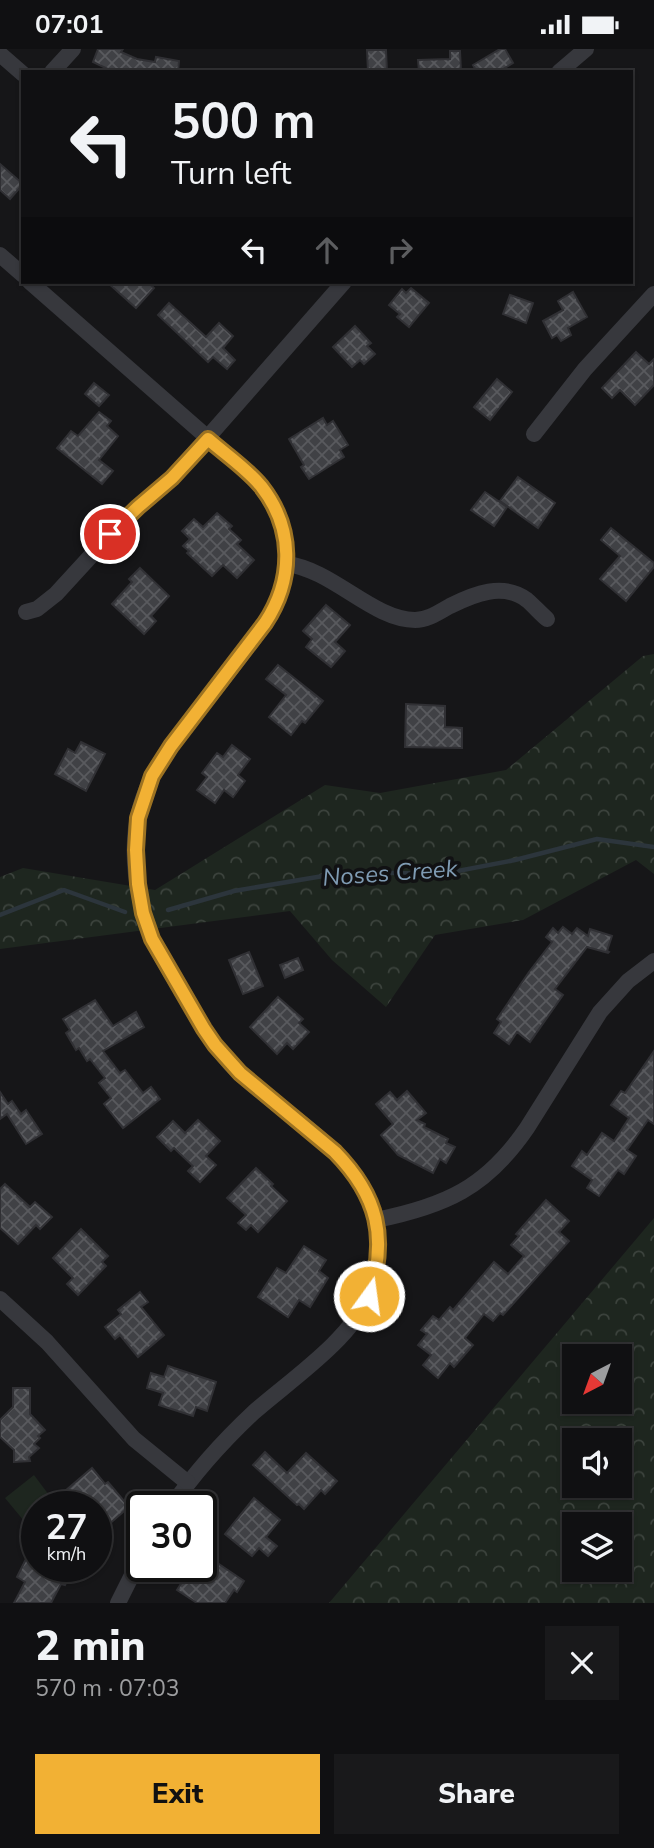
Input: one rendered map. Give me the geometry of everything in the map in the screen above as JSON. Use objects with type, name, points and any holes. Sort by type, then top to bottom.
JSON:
[{"type":"street","points":[[54,70],[72,49]]},
{"type":"street","points":[[561,70],[586,49]]},
{"type":"street","points":[[0,54],[21,72]]},
{"type":"street","points":[[0,255],[21,273]]},
{"type":"street","points":[[32,284],[256,481],[268,497],[280,524],[287,564],[282,588],[271,615],[171,746],[152,776],[138,818],[138,884],[143,913],[152,939],[209,1037],[240,1073],[328,1146],[348,1166],[366,1190],[376,1220],[376,1267],[369,1296],[359,1314],[332,1345],[217,1449],[182,1491]]},
{"type":"street","points":[[26,612],[37,609],[56,594],[122,522],[172,478],[342,284]]},
{"type":"street","points":[[534,434],[585,369],[654,294]]},
{"type":"street","points":[[287,564],[326,577],[378,609],[402,618],[423,619],[471,596],[501,591],[519,595],[547,618]]},
{"type":"street","points":[[376,1220],[435,1205],[470,1187],[496,1166],[521,1136],[600,1012],[620,989],[654,961]]},
{"type":"street","points":[[0,1299],[47,1342],[134,1439],[188,1483]]},
{"type":"street","points":[[118,1603],[128,1582]]},
{"type":"green space","points":[[654,654],[654,874],[636,860],[523,920],[435,935],[386,1007],[332,960],[290,911],[0,949],[0,877],[23,868],[155,890],[325,785],[380,793],[506,770],[643,656]]},
{"type":"green space","points":[[654,1218],[654,1603],[329,1603]]},
{"type":"green space","points":[[34,1475],[46,1491],[21,1491],[21,1517],[5,1498]]},
{"type":"building","points":[[98,49],[123,49],[121,52],[137,59],[155,62],[156,57],[179,61],[178,70],[110,70],[93,62]]},
{"type":"building","points":[[500,49],[505,49],[513,63],[501,70],[476,70],[473,65]]},
{"type":"building","points":[[367,50],[386,50],[387,70],[368,70]]},
{"type":"building","points":[[450,51],[460,51],[461,70],[419,70],[418,60],[450,59]]},
{"type":"building","points":[[0,164],[21,182],[21,186],[10,199],[0,190]]},
{"type":"building","points":[[109,284],[150,284],[154,288],[136,308]]},
{"type":"building","points":[[411,288],[429,303],[409,327],[397,317],[400,314],[389,305],[402,289],[406,293]]},
{"type":"building","points":[[573,292],[587,317],[568,328],[571,335],[561,341],[557,335],[552,338],[543,321],[563,310],[558,301]]},
{"type":"building","points":[[510,295],[533,303],[526,323],[503,314]]},
{"type":"building","points":[[169,303],[206,337],[219,323],[233,336],[223,348],[235,360],[227,369],[213,357],[208,362],[158,315]]},
{"type":"building","points":[[355,326],[371,343],[367,346],[375,354],[364,364],[360,360],[352,367],[333,347]]},
{"type":"building","points":[[636,352],[649,364],[654,359],[654,385],[635,405],[620,390],[612,398],[602,388]]},
{"type":"building","points":[[497,379],[512,392],[490,420],[474,407]]},
{"type":"building","points":[[94,383],[109,395],[99,406],[85,394]]},
{"type":"building","points":[[99,412],[111,421],[107,426],[118,436],[99,460],[113,471],[102,484],[57,448],[71,431],[78,436]]},
{"type":"building","points":[[323,418],[327,425],[333,421],[348,445],[340,450],[344,457],[309,479],[289,439]]},
{"type":"building","points":[[518,477],[555,503],[538,528],[500,501]]},
{"type":"building","points":[[485,492],[507,507],[494,526],[471,510]]},
{"type":"building","points":[[217,513],[232,526],[229,529],[241,540],[237,544],[254,560],[237,578],[223,565],[212,576],[183,546],[190,539],[182,531],[194,519],[203,527]]},
{"type":"building","points":[[611,528],[654,563],[654,567],[626,601],[600,579],[620,556],[601,540]]},
{"type":"building","points":[[140,568],[169,596],[151,616],[156,621],[144,634],[112,604],[132,582],[129,579]]},
{"type":"building","points":[[326,605],[350,625],[335,642],[345,651],[331,667],[306,647],[312,639],[303,631]]},
{"type":"building","points":[[278,665],[323,701],[291,735],[269,717],[286,695],[266,679]]},
{"type":"building","points":[[406,704],[445,706],[445,727],[462,728],[462,748],[405,747]]},
{"type":"building","points":[[81,742],[105,754],[86,791],[55,774],[68,749],[75,753]]},
{"type":"building","points":[[232,745],[250,759],[238,775],[245,781],[233,797],[224,790],[215,803],[197,790],[207,777],[202,773],[217,753],[223,757]]},
{"type":"building","points":[[563,927],[572,934],[577,928],[588,936],[590,929],[612,936],[607,951],[609,952],[587,947],[555,989],[563,995],[530,1042],[517,1032],[509,1044],[494,1033],[501,1022],[497,1019],[552,942],[546,937],[553,928],[558,933]]},
{"type":"building","points":[[249,952],[263,986],[243,994],[229,960]]},
{"type":"building","points":[[298,958],[303,970],[285,978],[280,965]]},
{"type":"building","points":[[278,997],[303,1019],[299,1023],[309,1032],[293,1049],[287,1043],[277,1054],[250,1027]]},
{"type":"building","points":[[95,1000],[113,1026],[136,1012],[144,1027],[103,1051],[120,1073],[125,1070],[143,1093],[151,1087],[160,1099],[123,1128],[104,1104],[111,1098],[99,1083],[105,1078],[90,1059],[87,1061],[79,1048],[76,1050],[66,1033],[70,1030],[63,1019]]},
{"type":"building","points":[[654,1051],[654,1124],[648,1120],[627,1150],[636,1156],[624,1174],[618,1170],[599,1196],[587,1188],[592,1180],[572,1166],[582,1151],[587,1155],[602,1133],[614,1141],[629,1118],[611,1105],[621,1091],[625,1093]]},
{"type":"building","points":[[407,1091],[426,1113],[417,1120],[425,1124],[424,1127],[448,1139],[446,1143],[455,1147],[446,1163],[440,1159],[433,1173],[398,1155],[381,1135],[393,1124],[376,1104],[390,1092],[397,1100]]},
{"type":"building","points":[[0,1092],[8,1104],[12,1101],[21,1114],[26,1110],[42,1134],[26,1144],[7,1114],[0,1119]]},
{"type":"building","points":[[198,1120],[220,1141],[206,1156],[216,1165],[200,1182],[188,1171],[193,1166],[174,1148],[171,1151],[157,1137],[173,1121],[185,1133]]},
{"type":"building","points":[[256,1168],[287,1201],[258,1232],[251,1225],[246,1230],[238,1223],[246,1215],[227,1198]]},
{"type":"building","points":[[5,1184],[30,1207],[35,1202],[52,1217],[40,1229],[36,1225],[18,1244],[0,1228],[0,1189]]},
{"type":"building","points":[[546,1200],[569,1221],[559,1232],[569,1241],[503,1315],[500,1313],[493,1321],[484,1314],[465,1338],[473,1345],[454,1367],[450,1363],[438,1378],[423,1365],[431,1355],[418,1345],[427,1334],[421,1330],[433,1316],[439,1320],[450,1307],[453,1310],[494,1262],[508,1274],[524,1256],[511,1245],[519,1236],[516,1234]]},
{"type":"building","points":[[81,1229],[108,1256],[102,1262],[106,1266],[78,1295],[67,1284],[73,1278],[53,1258]]},
{"type":"building","points":[[304,1246],[326,1260],[319,1271],[328,1278],[310,1307],[299,1300],[288,1317],[258,1297],[277,1268],[286,1273]]},
{"type":"building","points":[[140,1292],[148,1302],[141,1307],[164,1335],[138,1357],[120,1335],[115,1339],[105,1327],[121,1314],[118,1310]]},
{"type":"building","points":[[168,1366],[216,1382],[207,1411],[196,1407],[193,1416],[159,1405],[163,1393],[147,1388],[151,1373],[164,1377]]},
{"type":"building","points":[[13,1388],[30,1388],[30,1414],[45,1430],[34,1444],[39,1448],[29,1457],[30,1461],[14,1462],[14,1450],[0,1437],[0,1420],[13,1407]]},
{"type":"building","points":[[265,1452],[287,1473],[306,1453],[337,1481],[325,1494],[321,1490],[304,1509],[253,1465]]},
{"type":"building","points":[[92,1468],[126,1503],[126,1510],[112,1522],[112,1491],[65,1491]]},
{"type":"building","points":[[254,1498],[280,1520],[266,1537],[277,1546],[268,1556],[259,1548],[252,1556],[225,1534]]},
{"type":"building","points":[[217,1563],[244,1581],[225,1603],[197,1603],[177,1590],[182,1582],[217,1582]]},
{"type":"building","points":[[25,1582],[66,1582],[65,1585],[61,1584],[51,1603],[14,1603]]},
{"type":"waterway","name":"Noses Creek","points":[[168,910],[234,891],[347,872],[442,874],[515,860],[597,839],[654,847]]},
{"type":"waterway","name":"Noses Creek","points":[[0,915],[64,890],[125,912]]},
{"type":"route","points":[[110,534],[172,478],[208,439],[256,481],[277,515],[287,564],[282,588],[271,615],[171,746],[152,776],[136,829],[136,871],[143,913],[152,939],[215,1045],[240,1073],[335,1152],[366,1190],[376,1220],[378,1248],[369,1296]]}]
